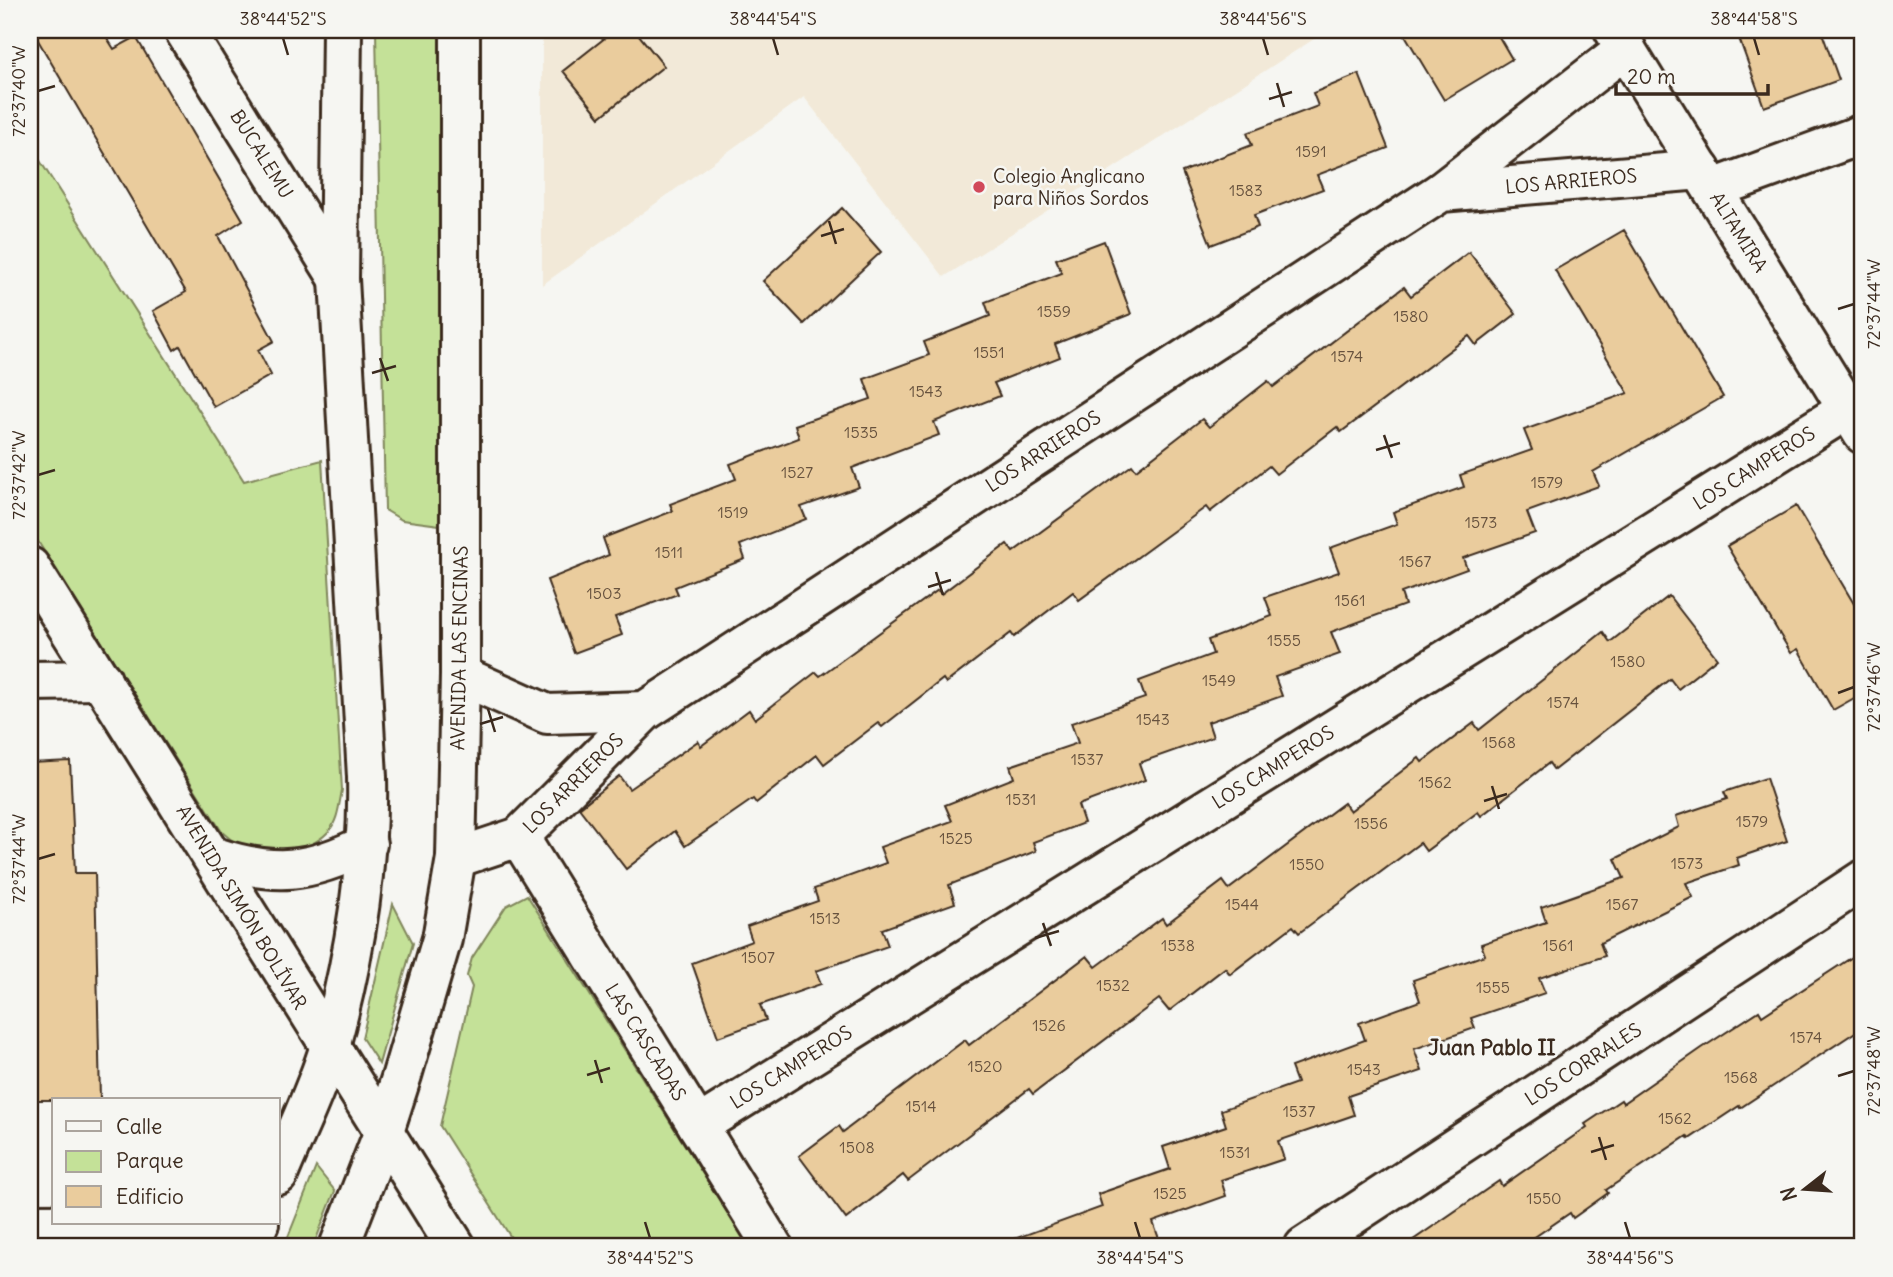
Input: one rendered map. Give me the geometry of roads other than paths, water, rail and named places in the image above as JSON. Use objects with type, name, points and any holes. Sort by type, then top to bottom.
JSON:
[{"type":"street","name":"BUCALEMU","points":[[184,30],[339,279]]},
{"type":"street","points":[[280,1170],[329,1049],[344,987],[367,844],[367,777],[339,279],[342,30]]},
{"type":"street","name":"AVENIDA LAS ENCINAS","points":[[339,1247],[383,1134],[442,939],[456,858],[460,675],[460,30]]},
{"type":"street","name":"LOS ARRIEROS","points":[[456,858],[519,837],[645,711],[1441,192],[1620,39]]},
{"type":"street","name":"ALTAMIRA","points":[[1620,39],[1856,422]]},
{"type":"street","name":"LOS ARRIEROS","points":[[1441,192],[1707,180],[1863,134]]},
{"type":"street","name":"LOS CAMPEROS","points":[[698,1126],[1856,422]]},
{"type":"street","name":"AVENIDA SIMÓN BOLÍVAR","points":[[30,567],[212,856],[329,1049],[456,1247]]},
{"type":"street","name":"LOS ARRIEROS","points":[[460,675],[547,715],[645,711]]},
{"type":"street","points":[[30,681],[102,680]]},
{"type":"street","name":"LAS CASCADAS","points":[[519,837],[773,1247]]},
{"type":"street","points":[[212,856],[233,863],[270,868],[304,868],[321,865],[367,844]]},
{"type":"street","name":"LOS CORRALES","points":[[1304,1247],[1863,880]]},
{"type":"street","points":[[30,1224],[52,1224]]},
{"type":"street","points":[[249,1247],[259,1224]]},
{"type":"place","name":"Colegio Anglicano para Niños Sordos","points":[[979,187]]},
{"type":"district","name":"Juan Pablo II","points":[[1492,1048]]}]
